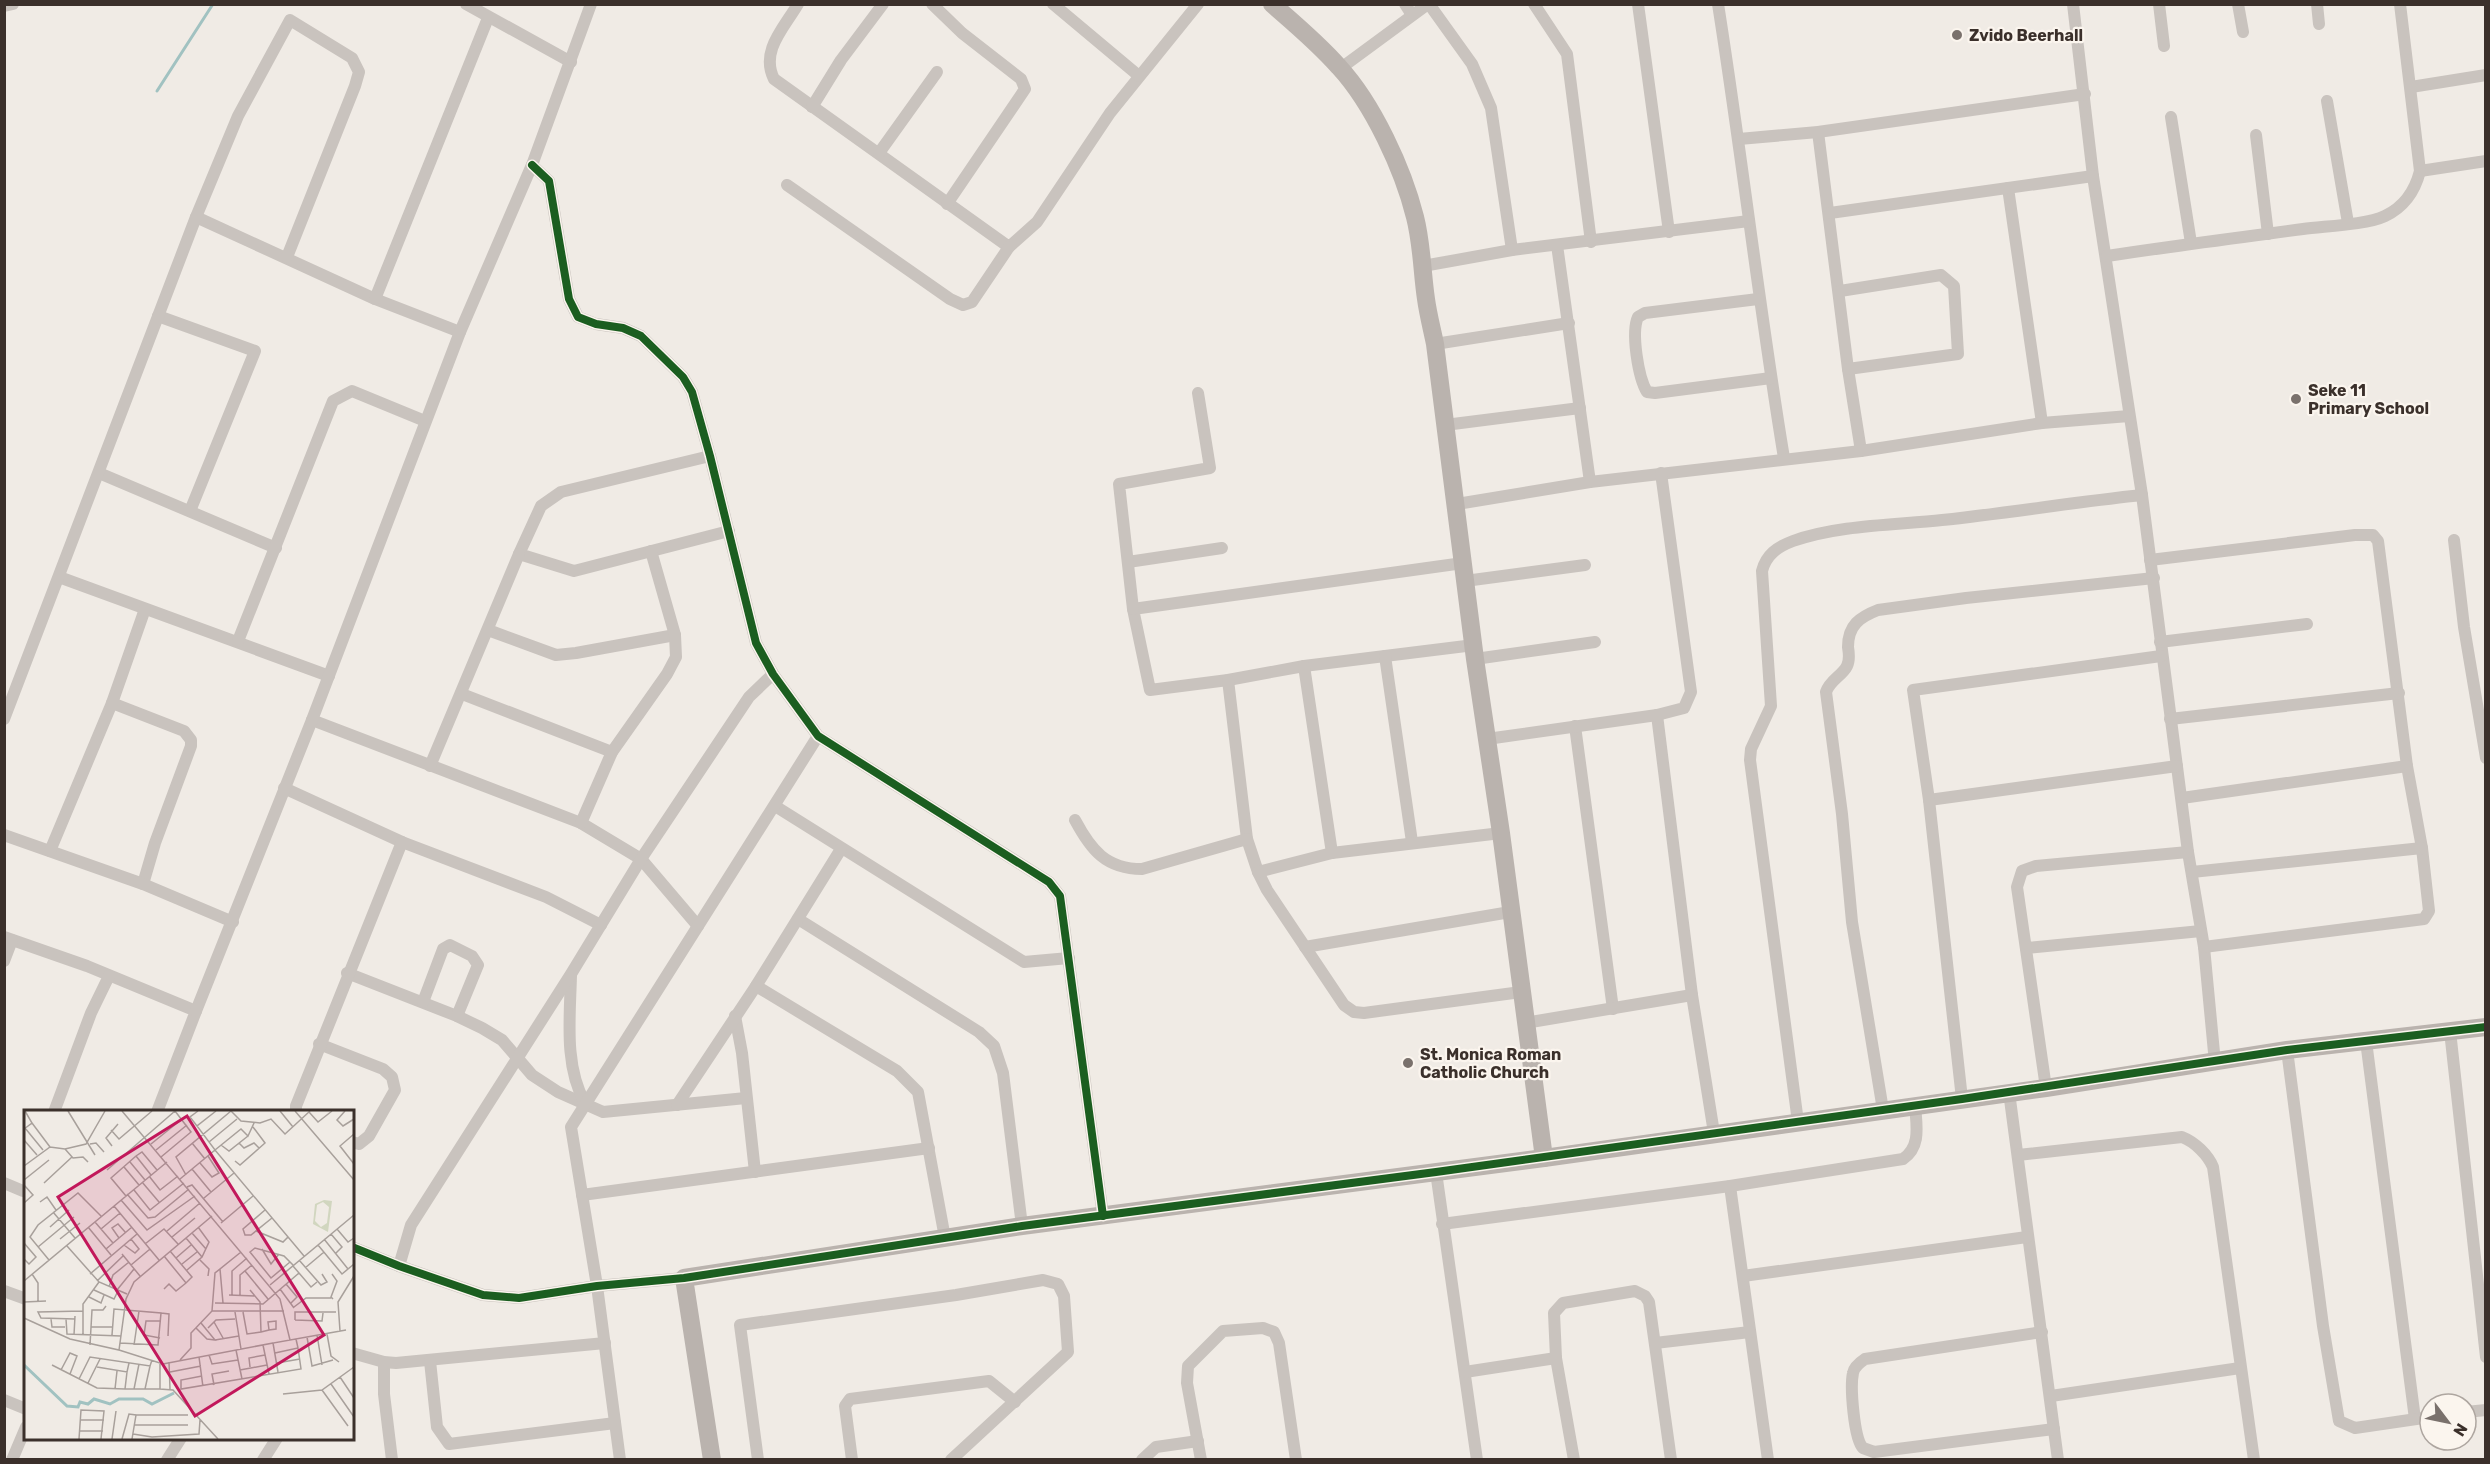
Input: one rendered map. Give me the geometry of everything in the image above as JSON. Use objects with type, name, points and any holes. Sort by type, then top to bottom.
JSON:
[{"type":"street","points":[[4,6],[13,4]]},
{"type":"street","points":[[466,4],[571,62]]},
{"type":"street","points":[[158,1110],[312,720],[460,332],[532,165],[591,4]]},
{"type":"street","points":[[798,4],[770,50],[769,69],[774,79],[1009,247]]},
{"type":"street","points":[[812,107],[841,60],[883,4]]},
{"type":"street","points":[[932,4],[962,33],[1021,79],[1025,89],[947,204]]},
{"type":"street","points":[[1053,4],[1139,76]]},
{"type":"street","points":[[787,184],[950,299],[963,305],[972,302],[1009,247],[1037,222],[1110,113],[1198,4]]},
{"type":"street","points":[[1272,4],[1341,68],[1376,122],[1404,182],[1415,219],[1457,504],[1474,652],[1501,833],[1544,1158]]},
{"type":"street","points":[[1341,68],[1409,10],[1429,4],[1472,64],[1491,108],[1512,250]]},
{"type":"street","points":[[1534,4],[1567,54],[1591,242]]},
{"type":"street","points":[[1638,4],[1669,232]]},
{"type":"street","points":[[1718,4],[1739,139],[1758,299],[1784,458]]},
{"type":"street","points":[[2073,4],[2093,176],[2107,256],[2154,578],[2160,642],[2188,852],[2204,947],[2215,1063]]},
{"type":"street","points":[[2159,4],[2164,46]]},
{"type":"street","points":[[2238,4],[2243,32]]},
{"type":"street","points":[[2317,4],[2319,24]]},
{"type":"street","points":[[2107,256],[2191,243],[2348,224],[2382,217],[2399,208],[2417,183],[2420,171],[2400,4]]},
{"type":"street","points":[[375,299],[488,18]]},
{"type":"street","points":[[4,718],[196,217],[238,116],[290,20],[352,58],[359,72],[287,257]]},
{"type":"street","points":[[879,153],[937,72]]},
{"type":"street","points":[[2411,87],[2486,75]]},
{"type":"street","points":[[1739,139],[1818,132],[2085,94]]},
{"type":"street","points":[[2327,100],[2348,224]]},
{"type":"street","points":[[2171,117],[2191,243]]},
{"type":"street","points":[[1818,132],[1840,291],[1848,369],[1861,451]]},
{"type":"street","points":[[2256,135],[2268,234]]},
{"type":"street","points":[[2420,171],[2486,161]]},
{"type":"street","points":[[532,165],[549,181],[568,300],[578,317],[596,324],[623,328],[641,336],[683,376],[692,392],[756,643],[772,674],[818,736],[1050,882],[1060,896],[1103,1216]]},
{"type":"street","points":[[1830,213],[2093,176]]},
{"type":"street","points":[[2008,188],[2042,423]]},
{"type":"street","points":[[196,217],[375,299],[460,332]]},
{"type":"street","points":[[1423,266],[1512,250],[1749,221]]},
{"type":"street","points":[[1557,245],[1590,482]]},
{"type":"street","points":[[1840,291],[1941,274],[1954,285],[1958,354],[1848,369]]},
{"type":"street","points":[[1758,299],[1645,313],[1638,317],[1635,324],[1636,346],[1643,386],[1647,392],[1655,393],[1771,378]]},
{"type":"street","points":[[158,316],[255,351],[190,512]]},
{"type":"street","points":[[1435,344],[1569,323]]},
{"type":"street","points":[[238,641],[333,401],[352,391],[425,421]]},
{"type":"street","points":[[1198,393],[1210,468],[1119,484],[1133,609],[1150,690],[1385,656],[1474,652],[1595,642]]},
{"type":"street","points":[[1445,425],[1580,408]]},
{"type":"street","points":[[1457,504],[1590,482],[1861,451],[2042,423],[2129,416]]},
{"type":"street","points":[[430,766],[540,506],[561,492],[710,456]]},
{"type":"street","points":[[99,472],[276,548]]},
{"type":"street","points":[[1487,739],[1657,715],[1684,708],[1691,692],[1661,473]]},
{"type":"street","points":[[1798,1122],[1750,760],[1751,748],[1770,706],[1762,571],[1765,559],[1773,551],[1792,541],[1844,530],[1978,517],[2142,495]]},
{"type":"street","points":[[519,554],[574,571],[729,531]]},
{"type":"street","points":[[2150,560],[2347,536],[2373,535],[2378,541],[2407,766],[2422,848],[2429,910],[2424,919],[2204,947]]},
{"type":"street","points":[[2454,540],[2464,627],[2486,758]]},
{"type":"street","points":[[1128,562],[1222,548]]},
{"type":"street","points":[[581,823],[612,752],[667,674],[675,657],[675,635],[651,551]]},
{"type":"street","points":[[1133,609],[1464,572],[1585,565]]},
{"type":"street","points":[[59,577],[329,676]]},
{"type":"street","points":[[1883,1110],[1852,922],[1842,814],[1826,692],[1828,686],[1846,667],[1849,659],[1848,635],[1851,627],[1866,615],[1878,610],[2154,578]]},
{"type":"street","points":[[50,851],[112,702],[145,609]]},
{"type":"street","points":[[2160,642],[2307,624]]},
{"type":"street","points":[[488,630],[556,655],[675,635]]},
{"type":"street","points":[[1385,656],[1412,843]]},
{"type":"street","points":[[1962,1099],[1929,800],[1913,690],[2162,656]]},
{"type":"street","points":[[1304,666],[1332,853]]},
{"type":"street","points":[[399,1266],[411,1225],[571,974],[641,859],[748,697],[772,674]]},
{"type":"street","points":[[1228,680],[1247,839],[1258,872],[1266,890],[1344,1005],[1353,1012],[1364,1012],[1521,992]]},
{"type":"street","points":[[2170,718],[2399,693]]},
{"type":"street","points":[[462,694],[612,752]]},
{"type":"street","points":[[112,702],[184,731],[190,740],[191,746],[155,843],[143,884]]},
{"type":"street","points":[[1657,715],[1692,995],[1714,1133]]},
{"type":"street","points":[[312,720],[581,823],[641,859],[698,926]]},
{"type":"street","points":[[1575,726],[1613,1009]]},
{"type":"street","points":[[620,1460],[597,1286],[571,1127],[818,736]]},
{"type":"street","points":[[1929,800],[2177,766]]},
{"type":"street","points":[[2182,798],[2407,766]]},
{"type":"street","points":[[284,788],[402,842],[546,897],[601,925]]},
{"type":"street","points":[[775,806],[1024,962],[1070,958]]},
{"type":"street","points":[[1075,820],[1090,846],[1099,855],[1126,869],[1142,869],[1247,839]]},
{"type":"street","points":[[1258,872],[1332,853],[1501,833]]},
{"type":"street","points":[[4,835],[143,884],[233,922]]},
{"type":"street","points":[[296,1110],[347,973],[402,842]]},
{"type":"street","points":[[2192,872],[2422,848]]},
{"type":"street","points":[[677,1105],[756,986],[841,849]]},
{"type":"street","points":[[2046,1088],[2017,887],[2022,871],[2027,867],[2188,852]]},
{"type":"street","points":[[1305,947],[1510,912]]},
{"type":"street","points":[[798,919],[979,1032],[994,1046],[1003,1073],[1022,1226]]},
{"type":"street","points":[[2026,948],[2200,931]]},
{"type":"street","points":[[4,961],[8,939],[196,1011]]},
{"type":"street","points":[[423,1002],[443,949],[450,945],[472,956],[478,964],[457,1016]]},
{"type":"street","points":[[347,973],[457,1016],[502,1040],[532,1075],[558,1092],[603,1112],[746,1098]]},
{"type":"street","points":[[571,974],[570,1028],[575,1085],[585,1103]]},
{"type":"street","points":[[55,1110],[92,1012],[109,976]]},
{"type":"street","points":[[756,986],[897,1071],[918,1092],[945,1238]]},
{"type":"street","points":[[1525,1023],[1692,995]]},
{"type":"street","points":[[735,1016],[742,1053],[755,1172]]},
{"type":"street","points":[[354,1248],[483,1295],[519,1298],[597,1286],[684,1278],[1022,1226],[1544,1158],[1914,1104],[2046,1088],[2287,1050],[2486,1028]]},
{"type":"street","points":[[2450,1031],[2486,1357]]},
{"type":"street","points":[[2366,1041],[2415,1419]]},
{"type":"street","points":[[319,1044],[383,1069],[392,1077],[394,1090],[369,1136],[359,1144],[354,1143]]},
{"type":"street","points":[[2287,1050],[2323,1326],[2339,1421],[2355,1428],[2418,1419]]},
{"type":"street","points":[[2009,1092],[2058,1460]]},
{"type":"street","points":[[1442,1224],[1730,1186],[1903,1159],[1910,1155],[1917,1143],[1914,1104]]},
{"type":"street","points":[[2018,1155],[2182,1137],[2193,1143],[2213,1167],[2254,1460]]},
{"type":"street","points":[[582,1195],[929,1148]]},
{"type":"street","points":[[1436,1172],[1477,1460]]},
{"type":"street","points":[[4,1183],[24,1189]]},
{"type":"street","points":[[1730,1186],[1768,1460]]},
{"type":"street","points":[[1743,1276],[2027,1237]]},
{"type":"street","points":[[684,1278],[712,1460]]},
{"type":"street","points":[[758,1460],[740,1324],[956,1295],[1043,1280],[1058,1284],[1064,1296],[1068,1352],[951,1460]]},
{"type":"street","points":[[4,1291],[24,1298]]},
{"type":"street","points":[[1574,1460],[1556,1358],[1553,1317],[1563,1303],[1635,1291],[1645,1296],[1648,1302],[1671,1460]]},
{"type":"street","points":[[1201,1460],[1187,1383],[1188,1366],[1223,1331],[1263,1328],[1274,1332],[1279,1343],[1296,1460]]},
{"type":"street","points":[[1655,1343],[1750,1332]]},
{"type":"street","points":[[2042,1332],[1865,1359],[1859,1363],[1852,1376],[1857,1438],[1863,1448],[1874,1452],[2054,1429]]},
{"type":"street","points":[[354,1354],[384,1362],[430,1361],[605,1343]]},
{"type":"street","points":[[1465,1372],[1556,1358]]},
{"type":"street","points":[[430,1361],[437,1427],[449,1444],[615,1423]]},
{"type":"street","points":[[384,1362],[384,1394],[392,1460]]},
{"type":"street","points":[[2051,1396],[2240,1368]]},
{"type":"street","points":[[852,1460],[845,1406],[850,1399],[989,1381],[1015,1402]]},
{"type":"street","points":[[4,1400],[24,1407]]},
{"type":"street","points":[[12,1460],[24,1432]]},
{"type":"street","points":[[167,1460],[180,1440]]},
{"type":"street","points":[[263,1460],[276,1440]]},
{"type":"street","points":[[1142,1460],[1156,1447],[1198,1441]]},
{"type":"waterway","points":[[157,91],[213,4]]},
{"type":"cycle path","points":[[532,165],[549,181],[569,299],[578,317],[596,324],[623,328],[641,336],[683,377],[692,392],[756,643],[773,674],[818,736],[1049,882],[1060,896],[1103,1216]]},
{"type":"cycle path","points":[[354,1248],[483,1295],[519,1298],[597,1286],[684,1278],[1022,1226],[1436,1172],[1962,1099],[2287,1050],[2486,1027]]},
{"type":"place","name":"Zvido Beerhall","points":[[1957,35]]},
{"type":"place","name":"Seke 11 Primary School","points":[[2296,399]]},
{"type":"place","name":"St. Monica Roman Catholic Church","points":[[1408,1063]]}]
